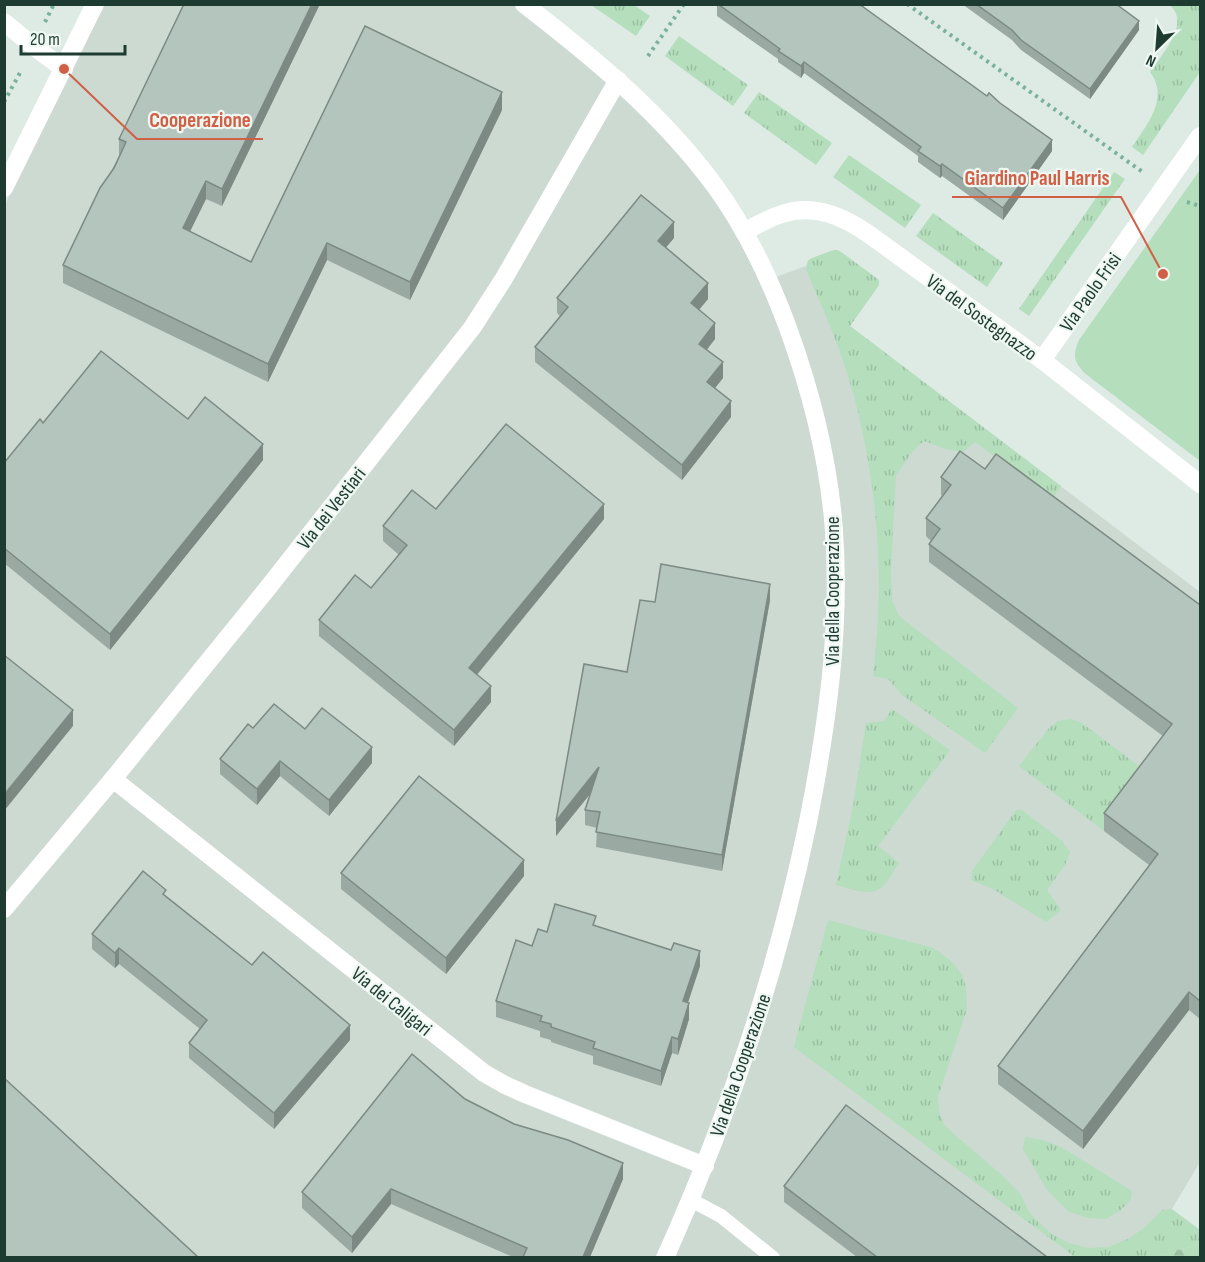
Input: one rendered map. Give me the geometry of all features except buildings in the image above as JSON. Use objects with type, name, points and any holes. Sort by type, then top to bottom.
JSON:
[{"type":"street","points":[[4,188],[95,4]]},
{"type":"street","name":"Via della Cooperazione","points":[[524,4],[572,41],[644,104],[715,186],[744,232],[780,306],[817,423],[829,485],[834,532],[836,620],[833,662],[826,723],[799,863],[754,1028],[731,1097],[691,1200],[665,1257]]},
{"type":"street","points":[[4,22],[64,69]]},
{"type":"street","name":"Via dei Vestiari","points":[[4,909],[113,779],[348,487],[472,328],[503,280],[618,80]]},
{"type":"street","name":"Via Paolo Frisi","points":[[1042,360],[1200,136]]},
{"type":"street","name":"Via del Sostegnazzo","points":[[744,232],[785,213],[802,210],[834,214],[850,222],[1042,360],[1200,483]]},
{"type":"street","name":"Via dei Caligari","points":[[113,779],[484,1073],[525,1094],[705,1166]]},
{"type":"lane","points":[[691,1200],[726,1219],[773,1257]]},
{"type":"path","points":[[648,56],[684,4]]},
{"type":"path","points":[[907,4],[1147,176]]},
{"type":"path","points":[[1180,199],[1200,206]]},
{"type":"shaded area","points":[[100,5],[524,5],[680,143],[768,280],[806,266],[810,259],[831,251],[841,252],[879,280],[879,285],[850,326],[1200,592],[1200,1162],[1172,1209],[1134,1257],[5,1257],[4,207]]},
{"type":"green space","points":[[591,5],[634,5],[650,16],[636,36]]},
{"type":"green space","points":[[1170,5],[1200,5],[1200,72],[1143,155],[1132,147],[1149,121],[1157,102],[1156,82],[1150,72],[1176,31],[1177,17]]},
{"type":"green space","points":[[679,36],[748,85],[733,106],[665,56]]},
{"type":"green space","points":[[759,92],[832,143],[816,165],[744,113]]},
{"type":"green space","points":[[849,155],[921,205],[905,228],[833,177]]},
{"type":"green space","points":[[1200,170],[1200,461],[1087,375],[1075,359],[1075,351],[1079,340]]},
{"type":"green space","points":[[1114,172],[1125,179],[1029,316],[1019,309]]},
{"type":"green space","points":[[933,213],[1003,263],[987,287],[916,236]]},
{"type":"green space","points":[[837,250],[879,280],[879,285],[850,326],[1061,486],[1052,499],[975,442],[963,452],[945,449],[924,441],[913,451],[896,475],[891,568],[892,600],[899,616],[1018,708],[985,753],[902,695],[888,679],[873,676],[879,585],[876,519],[867,453],[842,358],[806,269],[810,259]]},
{"type":"green space","points":[[892,709],[950,750],[878,846],[899,863],[885,885],[872,892],[859,891],[836,885],[853,806],[866,723],[884,721]]},
{"type":"green space","points":[[1070,719],[1082,723],[1148,773],[1104,831],[1019,766],[1049,728],[1058,721]]},
{"type":"green space","points":[[1016,810],[1022,810],[1062,841],[1070,852],[1065,865],[1047,890],[1061,910],[1046,922],[993,889],[971,880],[972,871]]},
{"type":"green space","points":[[828,920],[933,948],[951,961],[962,974],[966,990],[966,1012],[938,1097],[939,1112],[945,1126],[1004,1177],[1021,1195],[1028,1210],[1039,1223],[1053,1235],[1069,1243],[1088,1248],[1108,1247],[1128,1239],[1144,1228],[1162,1210],[1172,1209],[1200,1230],[1200,1246],[1159,1257],[1075,1257],[794,1047]]},
{"type":"green space","points":[[1025,1137],[1043,1140],[1063,1148],[1132,1191],[1131,1199],[1121,1210],[1106,1219],[1089,1218],[1069,1212],[1047,1190],[1023,1149]]},
{"type":"green space","points":[[1200,1246],[1200,1257],[1159,1257],[1160,1255]]},
{"type":"place","name":"Cooperazione","points":[[64,69]]},
{"type":"place","name":"Giardino Paul Harris","points":[[1163,274]]}]
